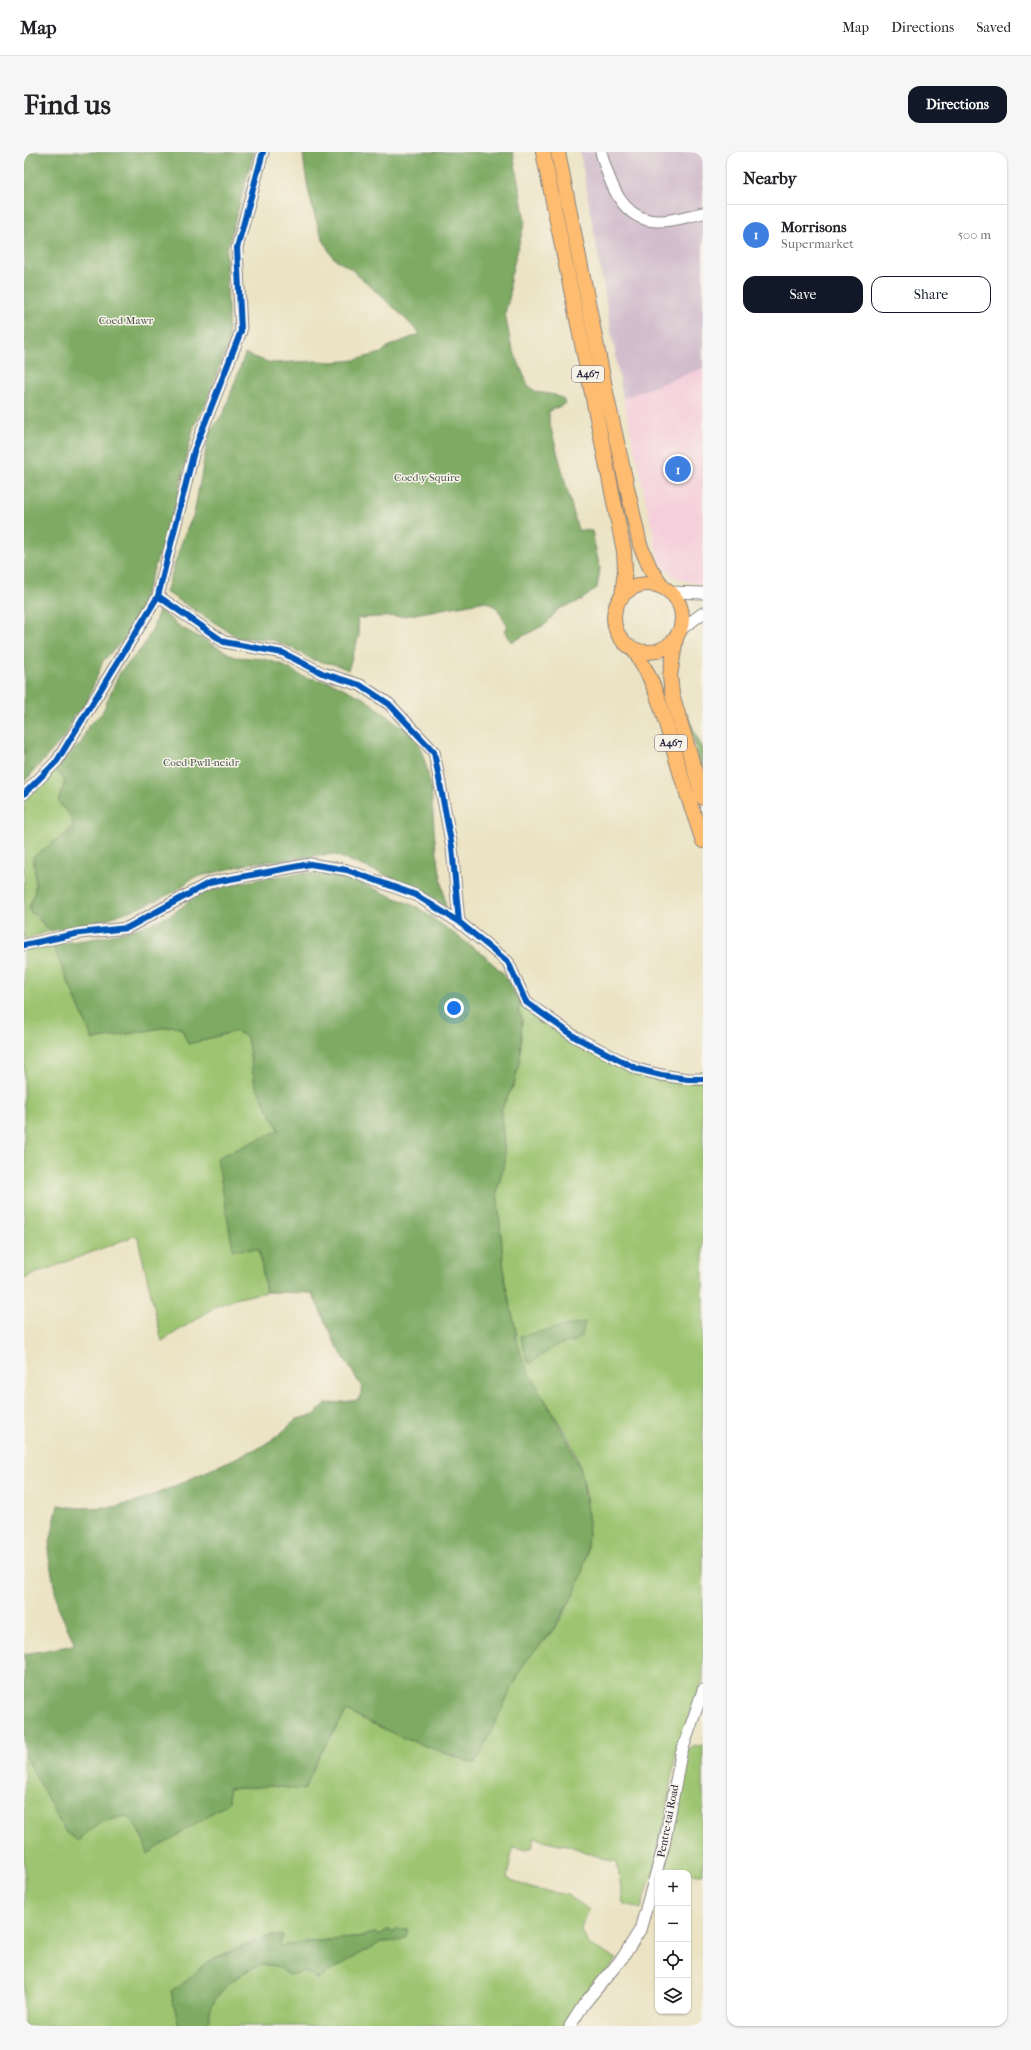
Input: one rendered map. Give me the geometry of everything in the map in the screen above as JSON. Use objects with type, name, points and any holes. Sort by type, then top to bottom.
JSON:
[{"type":"main road","name":"A467","points":[[543,152],[624,550],[626,569],[622,597]]},
{"type":"main road","name":"A467","points":[[558,152],[608,402],[640,545],[651,570],[667,590]]},
{"type":"main road","points":[[641,585],[657,586],[667,590],[677,601],[680,609],[682,617],[678,634],[667,646],[660,650],[643,652],[633,649],[622,639],[615,626],[614,615],[616,606],[622,597],[627,591],[641,585]]},
{"type":"main road","name":"A467","points":[[678,634],[670,676],[672,694],[703,798]]},
{"type":"main road","name":"A467","points":[[633,649],[646,668],[655,686],[684,785],[703,841]]},
{"type":"street","points":[[24,794],[57,761],[158,596],[194,451],[241,331],[237,248],[263,152]]},
{"type":"street","points":[[601,152],[607,175],[618,198],[640,217],[656,221],[703,213]]},
{"type":"street","points":[[667,590],[703,593]]},
{"type":"street","points":[[158,596],[224,642],[283,653],[322,673],[360,685],[389,704],[434,752],[452,846],[459,922]]},
{"type":"street","points":[[678,634],[703,613]]},
{"type":"street","points":[[24,945],[80,933],[127,928],[209,883],[310,864],[347,870],[416,895],[459,922],[508,962],[526,1002],[575,1037],[637,1069],[661,1075],[688,1079],[703,1078]]},
{"type":"street","name":"Pentre-tai Road","points":[[570,2026],[584,2004],[623,1957],[640,1930],[664,1845],[681,1754],[703,1690]]},
{"type":"shaded area","points":[[580,152],[703,152],[703,368],[623,398]]},
{"type":"shaded area","points":[[703,367],[703,584],[689,582],[674,576],[660,564],[623,398]]},
{"type":"green space","name":"Coed Mawr","points":[[24,152],[254,152],[226,253],[229,342],[204,408],[194,425],[175,507],[141,607],[129,634],[103,661],[86,704],[73,716],[66,735],[24,782]]},
{"type":"green space","name":"Coed y Squire","points":[[303,152],[513,152],[525,221],[510,279],[510,295],[505,313],[511,345],[528,385],[536,392],[555,395],[563,399],[565,404],[549,411],[549,421],[578,530],[592,531],[600,569],[597,588],[580,601],[558,609],[546,624],[512,642],[504,631],[508,626],[497,608],[486,601],[404,616],[357,618],[359,636],[348,670],[337,665],[313,660],[294,649],[270,639],[239,638],[166,592],[183,538],[194,514],[209,433],[224,412],[245,354],[271,363],[318,361],[334,362],[355,360],[381,353],[389,346],[420,334],[351,269],[333,257],[321,235],[312,207]]},
{"type":"green space","name":"Coed Pwll-neidr","points":[[159,610],[181,627],[235,657],[264,659],[280,664],[304,677],[331,682],[365,699],[417,738],[431,787],[435,841],[446,908],[421,889],[333,854],[252,863],[193,878],[174,892],[144,906],[94,923],[50,931],[37,916],[30,912],[30,906],[36,886],[33,857],[71,830],[73,825],[70,815],[58,802],[65,782],[63,777],[54,769],[81,743],[88,726],[102,713],[120,672],[142,648],[153,628]]},
{"type":"green space","points":[[686,712],[703,750],[703,775]]},
{"type":"green space","points":[[54,769],[63,777],[65,782],[58,802],[70,815],[73,825],[35,872],[35,892],[29,906],[33,914],[50,931],[24,939],[24,799]]},
{"type":"green space","points":[[304,873],[331,874],[360,883],[417,907],[481,953],[503,973],[521,1003],[518,1011],[522,1018],[520,1059],[514,1084],[501,1110],[505,1161],[497,1190],[505,1282],[517,1335],[515,1335],[524,1363],[567,1439],[581,1470],[589,1523],[586,1556],[581,1577],[573,1595],[554,1628],[524,1664],[475,1764],[401,1737],[347,1711],[320,1754],[304,1790],[270,1786],[228,1789],[229,1802],[148,1854],[139,1829],[127,1816],[105,1821],[90,1830],[78,1841],[64,1830],[24,1753],[24,1654],[75,1645],[58,1607],[48,1552],[58,1505],[77,1508],[112,1507],[132,1503],[166,1490],[264,1445],[279,1435],[297,1419],[314,1415],[325,1404],[358,1400],[363,1389],[335,1343],[312,1293],[266,1292],[259,1249],[233,1250],[217,1158],[279,1130],[255,1084],[247,1037],[236,1031],[188,1044],[182,1029],[173,1026],[93,1040],[52,944],[99,938],[128,931],[172,914],[195,897],[215,889],[253,880]]},
{"type":"green space","points":[[52,944],[93,1040],[173,1026],[182,1029],[188,1044],[236,1031],[247,1037],[255,1084],[279,1130],[259,1249],[266,1292],[239,1298],[217,1306],[162,1341],[137,1235],[24,1278],[24,948]]},
{"type":"green space","points":[[521,1003],[627,1067],[703,1082],[703,1680],[676,1754],[660,1850],[641,1909],[623,1903],[617,1861],[611,1861],[564,1844],[535,1838],[532,1848],[524,1849],[513,1847],[507,1878],[533,1889],[568,1895],[589,1910],[581,1929],[588,1944],[617,1959],[564,2026],[203,2026],[210,2020],[210,2009],[221,1992],[228,1984],[247,1971],[266,1965],[275,1966],[279,1967],[288,1975],[306,1972],[316,1979],[381,1942],[389,1942],[394,1931],[387,1930],[379,1935],[375,1933],[352,1938],[296,1943],[278,1948],[254,1941],[208,1961],[185,1982],[171,1991],[179,2026],[24,2026],[24,1753],[64,1830],[78,1841],[95,1826],[111,1819],[127,1816],[139,1829],[196,1823],[229,1802],[228,1789],[270,1786],[304,1789],[320,1754],[347,1711],[401,1737],[475,1764],[504,1702],[523,1666],[554,1629],[566,1610],[575,1591],[586,1552],[588,1512],[586,1491],[581,1470],[570,1442],[531,1377],[520,1353],[505,1282],[497,1190],[505,1161],[501,1110],[514,1084],[520,1059],[522,1018],[518,1011]]},
{"type":"green space","points":[[585,1322],[582,1336],[573,1342],[557,1345],[529,1364],[520,1336]]},
{"type":"green space","points":[[703,1745],[703,1874],[691,1874],[691,1870],[664,1870],[688,1748]]},
{"type":"green space","points":[[398,1928],[408,1930],[406,1937],[398,1941],[381,1942],[316,1979],[306,1972],[288,1975],[279,1967],[275,1966],[266,1965],[247,1971],[228,1984],[221,1992],[210,2009],[210,2020],[203,2026],[179,2026],[171,1991],[185,1982],[208,1961],[270,1936],[283,1935],[279,1947],[296,1943],[352,1938],[375,1933],[379,1935],[387,1930],[394,1931]]},
{"type":"cycle path","points":[[24,794],[57,761],[158,596],[194,451],[241,331],[237,248],[263,152]]},
{"type":"cycle path","points":[[158,596],[224,642],[283,653],[322,673],[360,685],[389,704],[434,752],[452,847],[459,922],[508,962],[526,1002],[575,1037],[637,1069],[661,1075],[688,1079],[703,1079]]},
{"type":"cycle path","points":[[24,945],[80,933],[127,928],[209,883],[310,864],[347,870],[416,895],[459,922]]},
{"type":"place","name":"Morrisons","points":[[678,469]]}]
